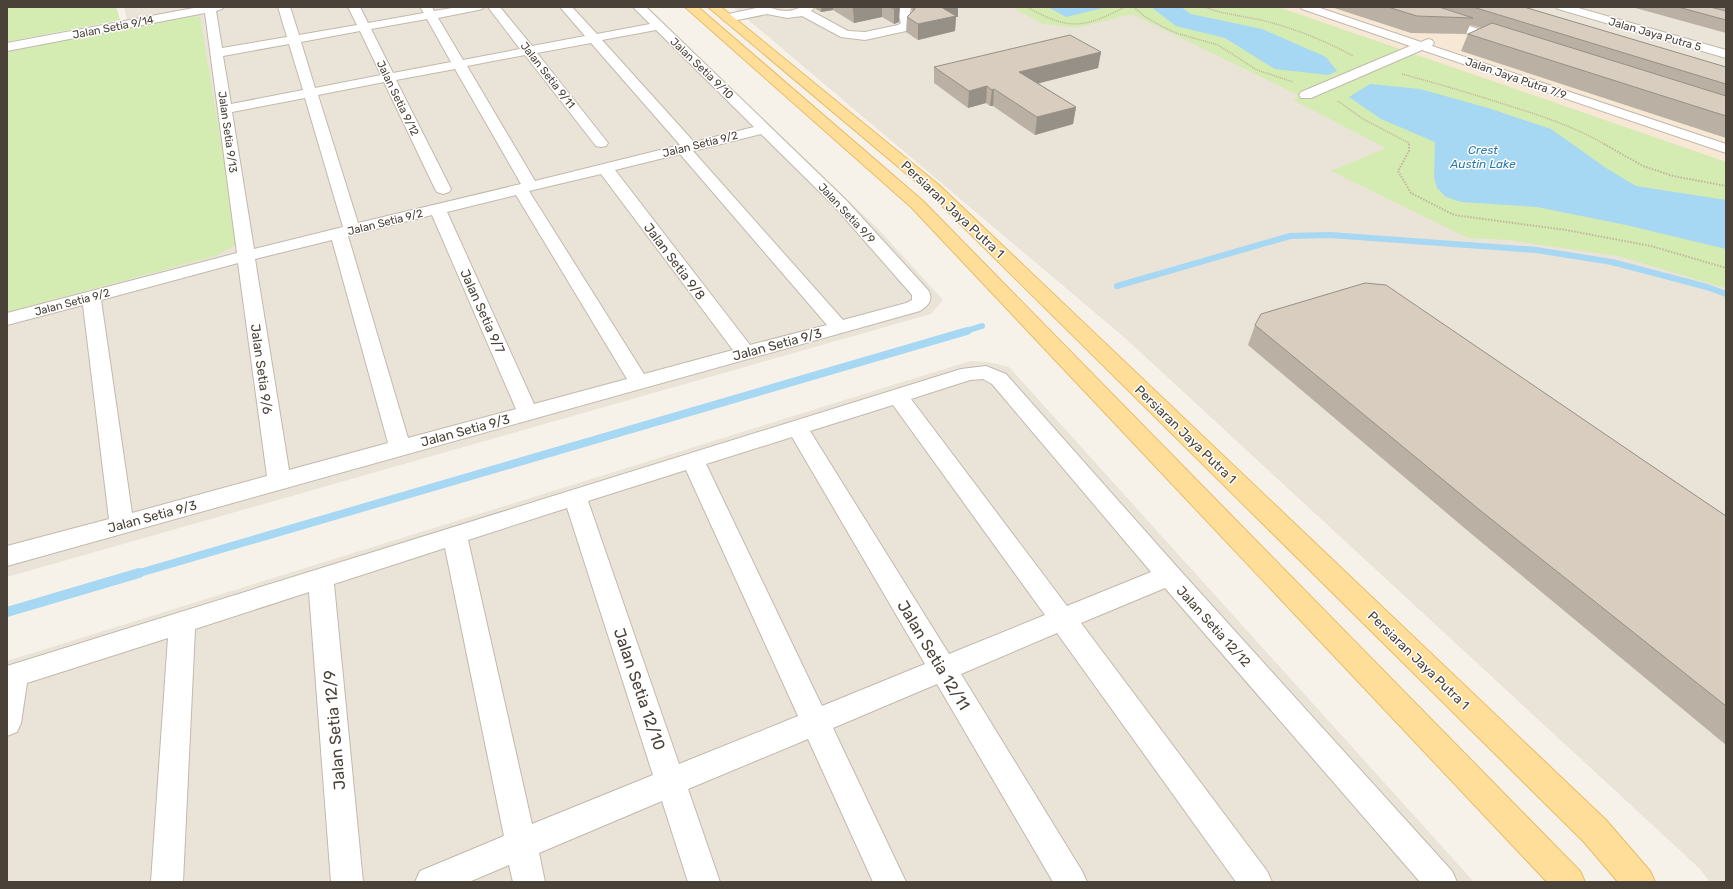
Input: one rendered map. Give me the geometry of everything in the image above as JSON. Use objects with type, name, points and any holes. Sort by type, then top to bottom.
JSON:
[{"type":"main road","name":"Persiaran Jaya Putra 1","points":[[690,7],[917,204],[1569,882]]},
{"type":"main road","name":"Persiaran Jaya Putra 1","points":[[721,13],[934,188],[1595,831],[1640,882]]},
{"type":"street","points":[[138,7],[144,21]]},
{"type":"street","points":[[284,7],[310,93],[400,448]]},
{"type":"street","name":"Jalan Setia 9/12","points":[[354,7],[443,189]]},
{"type":"street","points":[[217,53],[364,27],[428,11],[478,7]]},
{"type":"street","name":"Jalan Setia 9/11","points":[[494,7],[601,143]]},
{"type":"street","points":[[566,7],[594,38],[838,328]]},
{"type":"street","name":"Jalan Setia 9/10","points":[[639,7],[765,129]]},
{"type":"street","points":[[721,13],[768,9],[784,15],[806,9],[845,34],[865,36],[902,28],[907,24],[904,13],[905,7]]},
{"type":"street","name":"Jalan Jaya Putra 7/9","points":[[1306,7],[1726,149]]},
{"type":"street","points":[[1397,7],[1515,44]]},
{"type":"street","name":"Jalan Jaya Putra 5","points":[[1562,7],[1726,54]]},
{"type":"street","points":[[1604,7],[1718,40]]},
{"type":"street","name":"Jalan Setia 9/14","points":[[7,47],[214,8]]},
{"type":"street","name":"Jalan Setia 9/13","points":[[214,8],[217,53],[246,256]]},
{"type":"street","points":[[428,11],[459,64],[525,187],[640,382]]},
{"type":"street","points":[[1306,95],[1482,20]]},
{"type":"street","points":[[225,109],[658,26]]},
{"type":"street","points":[[1602,107],[1616,100]]},
{"type":"street","name":"Jalan Setia 9/2","points":[[7,319],[246,256],[765,129]]},
{"type":"street","name":"Jalan Setia 9/9","points":[[765,129],[840,203],[921,294],[921,302]]},
{"type":"street","name":"Jalan Setia 9/8","points":[[605,168],[745,353]]},
{"type":"street","name":"Jalan Setia 9/7","points":[[438,209],[528,413]]},
{"type":"street","name":"Jalan Setia 9/6","points":[[246,256],[279,481]]},
{"type":"street","points":[[91,297],[122,524]]},
{"type":"street","name":"Jalan Setia 9/3","points":[[7,556],[838,328],[913,307],[921,302]]},
{"type":"street","name":"Jalan Setia 12/12","points":[[898,396],[968,374],[986,372],[999,379],[1168,575],[1441,882]]},
{"type":"street","points":[[7,723],[11,676],[898,396],[1256,882]]},
{"type":"street","name":"Jalan Setia 12/11","points":[[797,427],[1071,882]]},
{"type":"street","points":[[693,460],[890,882]]},
{"type":"street","name":"Jalan Setia 12/10","points":[[575,497],[704,882]]},
{"type":"street","points":[[455,535],[529,882]]},
{"type":"street","points":[[431,882],[1168,575]]},
{"type":"street","name":"Jalan Setia 12/9","points":[[321,578],[347,882]]},
{"type":"street","points":[[167,882],[182,622]]},
{"type":"path","points":[[1026,7],[1060,23],[1076,25],[1099,20],[1125,7]]},
{"type":"path","points":[[1134,7],[1144,16],[1161,26],[1218,45],[1243,62],[1269,75],[1285,80],[1331,85],[1345,107],[1409,143],[1409,151],[1398,171],[1411,193],[1454,215],[1574,231],[1651,246],[1726,268]]},
{"type":"path","points":[[1204,7],[1217,13],[1285,26],[1341,49],[1372,67],[1462,90],[1588,134],[1643,166],[1673,176],[1726,186]]},
{"type":"shaded area","points":[[124,7],[648,7],[879,230],[943,300],[931,314],[7,577],[7,44],[127,20]]},
{"type":"shaded area","points":[[733,7],[1726,7],[1726,882],[1710,882],[1699,868],[1125,338]]},
{"type":"shaded area","points":[[1278,7],[1522,7],[1726,66],[1726,162]]},
{"type":"shaded area","points":[[970,361],[988,362],[1009,367],[1474,882],[7,882],[7,661]]},
{"type":"green space","points":[[7,7],[116,7],[120,20],[7,42]]},
{"type":"green space","points":[[1012,7],[1278,7],[1726,162],[1726,288],[1618,256],[1509,240],[1468,238],[1331,171],[1386,148],[1293,100],[1300,96],[1132,14],[1077,28],[1043,24]]},
{"type":"green space","points":[[190,15],[200,17],[238,244],[215,256],[7,312],[7,50]]},
{"type":"water","points":[[1048,7],[1107,7],[1066,17]]},
{"type":"water","points":[[1151,7],[1181,7],[1191,14],[1262,29],[1326,57],[1337,71],[1328,75],[1275,69],[1225,38],[1176,26]]},
{"type":"water","name":"Crest Austin Lake","points":[[1370,84],[1420,89],[1488,108],[1551,129],[1606,168],[1636,186],[1726,200],[1726,249],[1626,225],[1537,207],[1461,202],[1446,197],[1437,188],[1434,177],[1435,142],[1381,119],[1349,97]]},
{"type":"building","points":[[915,7],[941,7],[956,16],[918,24],[907,17],[915,9]]},
{"type":"building","points":[[1388,7],[1439,7],[1473,18],[1417,16]]},
{"type":"building","points":[[1473,7],[1524,7],[1726,67],[1726,84]]},
{"type":"building","points":[[1678,7],[1710,7],[1726,11],[1726,20]]},
{"type":"building","points":[[1492,23],[1726,96],[1726,116],[1468,34]]},
{"type":"building","points":[[1070,35],[1101,52],[1019,72],[1076,107],[1037,117],[994,89],[992,90],[987,86],[969,91],[934,67]]},
{"type":"building","points":[[1365,283],[1386,285],[1726,516],[1726,706],[1481,511],[1255,325],[1261,314]]},
{"type":"waterway","points":[[1117,286],[1290,236],[1330,235],[1536,250],[1612,262],[1707,287],[1726,294]]},
{"type":"waterway","points":[[963,332],[982,326]]},
{"type":"waterway","points":[[136,574],[967,331]]},
{"type":"waterway","points":[[7,612],[139,573]]}]
